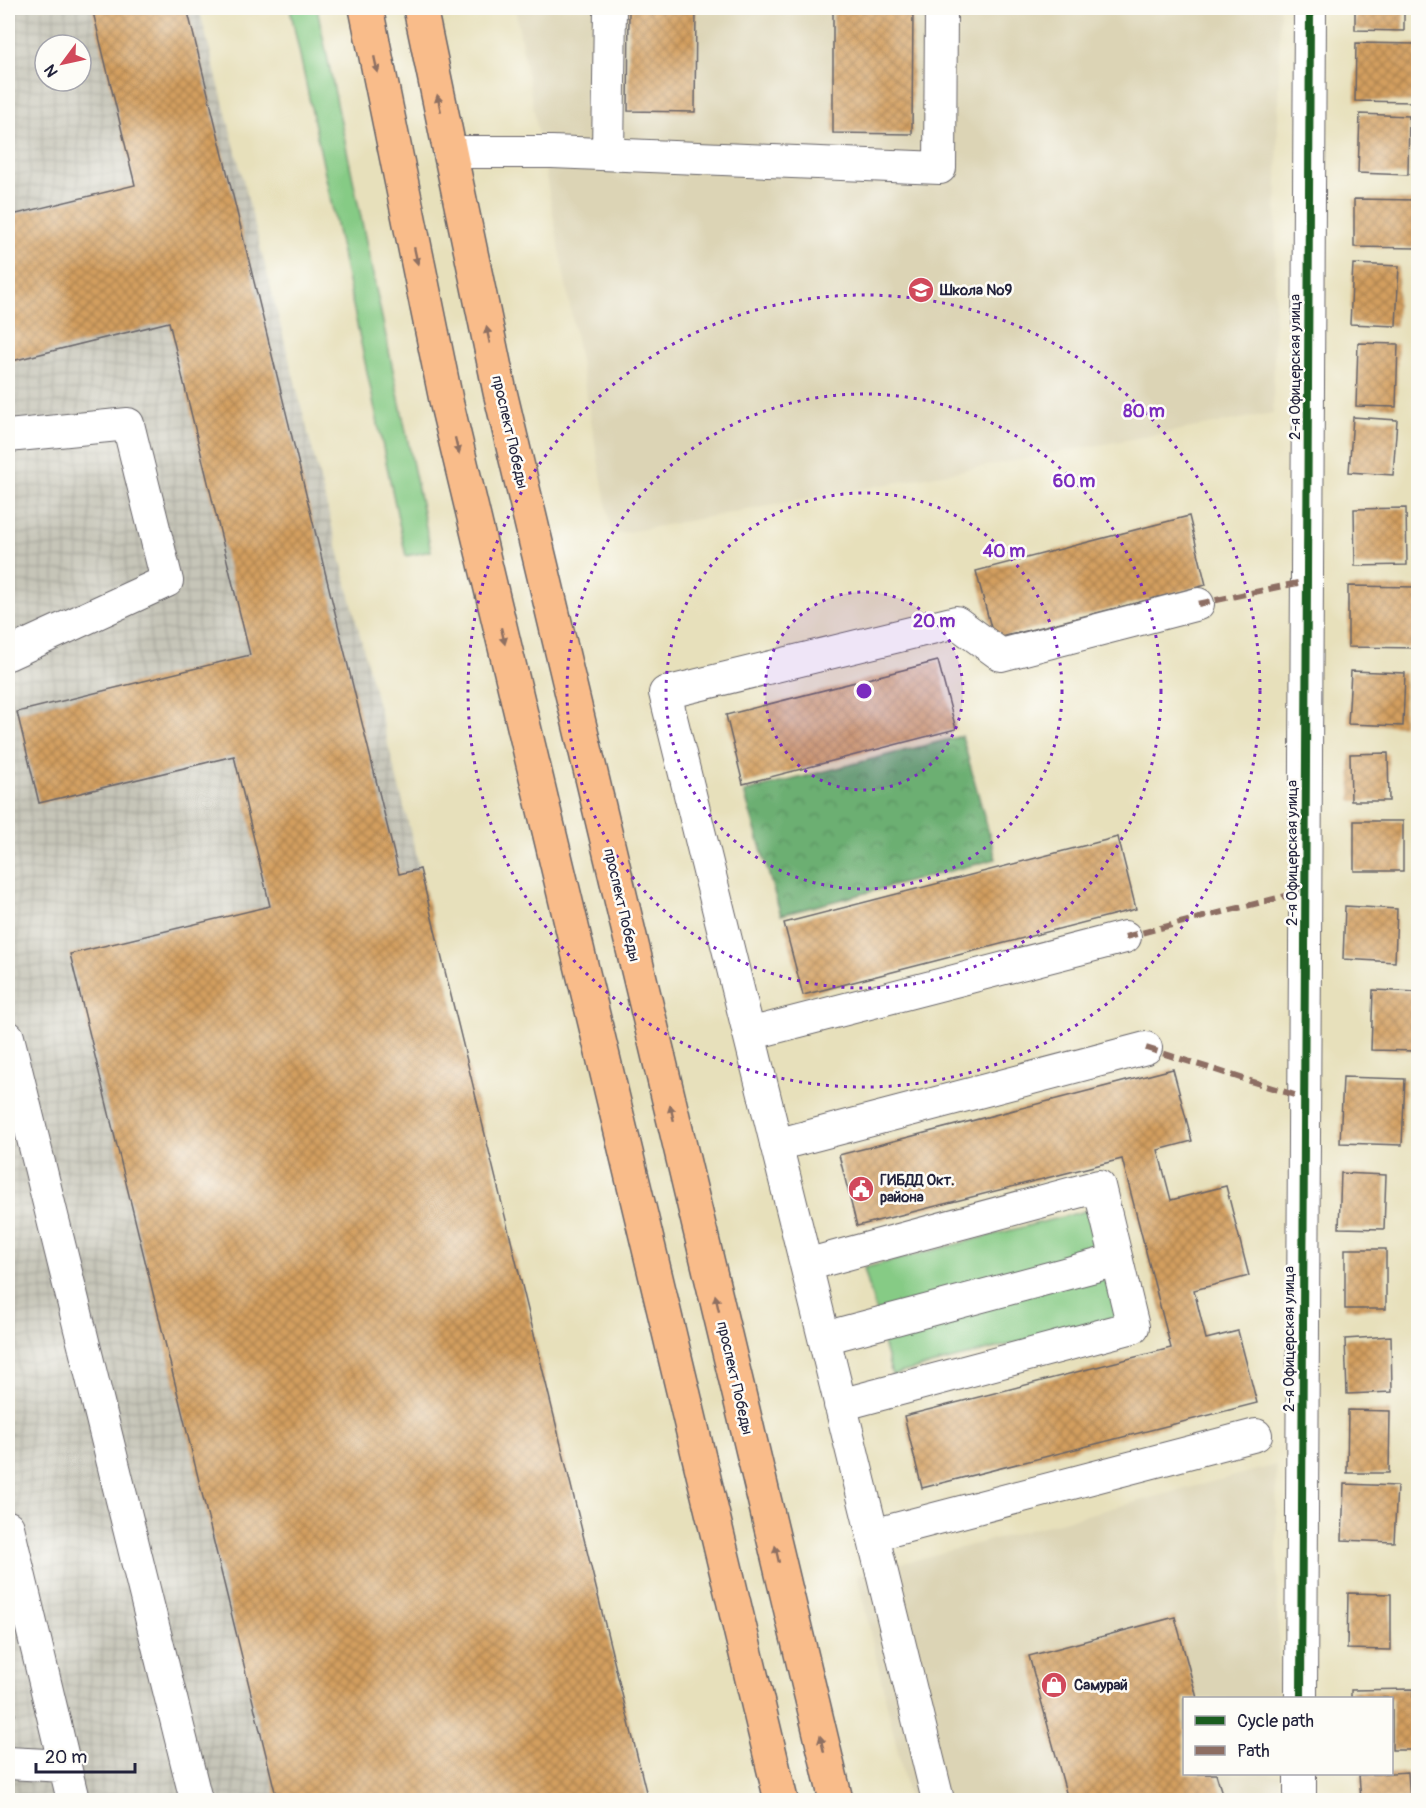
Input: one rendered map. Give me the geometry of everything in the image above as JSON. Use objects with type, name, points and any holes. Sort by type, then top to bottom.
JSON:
[{"type":"main road","points":[[366,8],[447,405],[781,1800]]},
{"type":"main road","name":"проспект Победы","points":[[420,8],[502,403],[836,1800]]},
{"type":"street","points":[[608,154],[610,8]]},
{"type":"street","points":[[449,152],[541,151],[940,168],[941,8]]},
{"type":"street","name":"2-я Офицерская улица","points":[[1301,1697],[1310,8]]},
{"type":"street","points":[[8,436],[128,424],[167,580],[8,654]]},
{"type":"street","points":[[938,1800],[664,693],[956,622],[1001,655],[1198,604]]},
{"type":"street","points":[[749,1034],[1125,937]]},
{"type":"street","points":[[8,1037],[196,1800]]},
{"type":"street","points":[[776,1145],[1146,1048]]},
{"type":"street","points":[[806,1265],[1099,1186],[1133,1327],[840,1405]]},
{"type":"street","points":[[824,1338],[1117,1260]]},
{"type":"street","points":[[873,1535],[1256,1435]]},
{"type":"street","points":[[8,1527],[73,1800]]},
{"type":"street","points":[[8,1763],[65,1766]]},
{"type":"street","points":[[1300,1775],[1300,1800]]},
{"type":"shaded area","points":[[8,8],[199,8],[420,869],[648,1800],[8,1800]]},
{"type":"shaded area","name":"Школа №9","points":[[515,8],[1280,8],[1273,413],[612,535]]},
{"type":"shaded area","points":[[1276,1465],[1279,1697],[1183,1697],[1183,1775],[1280,1775],[1280,1800],[909,1800],[857,1575]]},
{"type":"green space","points":[[290,8],[317,8],[431,551],[406,556]]},
{"type":"green space","points":[[962,736],[996,859],[781,915],[744,792]]},
{"type":"green space","points":[[1093,1209],[1104,1252],[876,1312],[864,1268]]},
{"type":"green space","points":[[1108,1272],[1120,1316],[892,1375],[880,1332]]},
{"type":"building","points":[[92,8],[187,8],[399,874],[420,869],[648,1800],[277,1800],[70,954],[270,906],[234,756],[39,803],[17,712],[250,655],[169,322],[8,362],[8,216],[135,185]]},
{"type":"building","points":[[629,8],[696,8],[695,112],[628,111]]},
{"type":"building","points":[[851,8],[913,8],[912,134],[833,133],[833,12],[851,12]]},
{"type":"building","points":[[1355,8],[1404,8],[1404,31],[1355,30]]},
{"type":"building","points":[[1356,43],[1417,44],[1415,102],[1355,101]]},
{"type":"building","points":[[1360,114],[1409,116],[1408,175],[1358,173]]},
{"type":"building","points":[[1354,199],[1418,200],[1418,248],[1354,247]]},
{"type":"building","points":[[1353,264],[1399,266],[1396,326],[1350,324]]},
{"type":"building","points":[[1358,343],[1398,344],[1396,407],[1356,406]]},
{"type":"building","points":[[1353,417],[1397,420],[1393,475],[1349,472]]},
{"type":"building","points":[[1406,508],[1407,565],[1355,566],[1354,509]]},
{"type":"building","points":[[1189,516],[1206,585],[994,639],[976,571]]},
{"type":"building","points":[[1348,586],[1418,587],[1418,648],[1348,647]]},
{"type":"building","points":[[938,661],[956,729],[743,784],[726,715]]},
{"type":"building","points":[[1351,671],[1405,673],[1403,726],[1348,724]]},
{"type":"building","points":[[1388,753],[1389,801],[1351,801],[1350,754]]},
{"type":"building","points":[[1354,821],[1403,821],[1403,871],[1354,871]]},
{"type":"building","points":[[1118,837],[1136,909],[803,995],[784,923]]},
{"type":"building","points":[[1345,906],[1397,909],[1395,962],[1343,959]]},
{"type":"building","points":[[1373,990],[1418,992],[1418,1051],[1371,1050]]},
{"type":"building","points":[[1173,1069],[1192,1141],[1158,1150],[1171,1200],[1226,1186],[1249,1276],[1194,1290],[1206,1339],[1238,1331],[1257,1403],[922,1488],[904,1416],[1171,1348],[1122,1159],[857,1226],[839,1155]]},
{"type":"building","points":[[1343,1077],[1405,1079],[1402,1145],[1340,1143]]},
{"type":"building","points":[[1341,1173],[1386,1175],[1384,1229],[1339,1228]]},
{"type":"building","points":[[1345,1249],[1386,1249],[1386,1309],[1345,1309]]},
{"type":"building","points":[[1391,1336],[1392,1392],[1347,1394],[1345,1339]]},
{"type":"building","points":[[1348,1410],[1390,1411],[1389,1473],[1347,1473]]},
{"type":"building","points":[[1344,1484],[1397,1486],[1394,1542],[1342,1540]]},
{"type":"building","points":[[1348,1593],[1391,1594],[1391,1650],[1347,1649]]},
{"type":"building","points":[[1175,1617],[1197,1697],[1183,1697],[1183,1775],[1216,1775],[1224,1800],[1068,1800],[1029,1656]]},
{"type":"building","points":[[8,1686],[15,1715],[8,1717]]},
{"type":"building","points":[[1413,1689],[1413,1750],[1393,1750],[1393,1697],[1351,1697],[1351,1690]]},
{"type":"building","points":[[1408,1772],[1410,1800],[1361,1800],[1359,1775],[1393,1775],[1393,1773]]},
{"type":"marked path","points":[[1198,604],[1307,581]]},
{"type":"marked path","points":[[1125,937],[1305,891]]},
{"type":"marked path","points":[[1146,1048],[1304,1098]]},
{"type":"cycle path","points":[[1301,1697],[1310,8]]},
{"type":"place","name":"Школа №9","points":[[921,290]]},
{"type":"place","name":"ГИБДД Окт. района","points":[[861,1189]]},
{"type":"place","name":"Самурай","points":[[1054,1685]]}]
